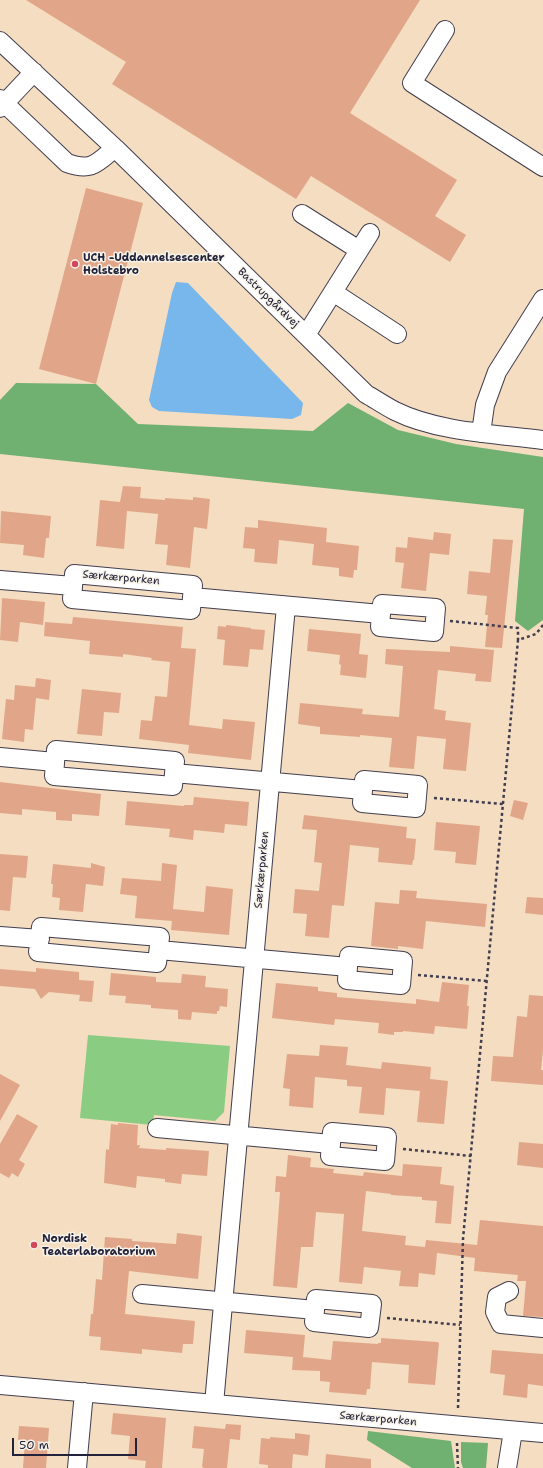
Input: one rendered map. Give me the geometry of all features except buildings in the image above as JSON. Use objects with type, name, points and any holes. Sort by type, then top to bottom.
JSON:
[{"type":"street","points":[[445,30],[412,83],[543,167]]},
{"type":"street","name":"Bastrupgårdvej","points":[[0,41],[115,148],[366,394],[395,412],[430,424],[481,433],[543,440]]},
{"type":"street","points":[[34,72],[1,103],[67,163],[77,167],[87,168],[96,164],[115,148]]},
{"type":"street","points":[[302,214],[359,250]]},
{"type":"street","points":[[306,335],[370,233]]},
{"type":"street","points":[[333,292],[397,334]]},
{"type":"street","points":[[481,433],[485,405],[497,372],[543,299]]},
{"type":"street","name":"Særkærparken","points":[[74,574],[193,584],[192,597],[191,610],[72,600],[74,574]]},
{"type":"street","name":"Særkærparken","points":[[0,580],[73,586]]},
{"type":"street","points":[[192,597],[381,614]]},
{"type":"street","points":[[382,604],[436,608],[434,632],[380,627],[381,614],[382,604]]},
{"type":"street","name":"Særkærparken","points":[[214,1404],[286,606]]},
{"type":"street","points":[[56,750],[175,761],[174,773],[173,786],[54,776],[56,750]]},
{"type":"street","points":[[0,757],[55,762]]},
{"type":"street","points":[[174,773],[363,790]]},
{"type":"street","points":[[364,780],[418,785],[416,808],[362,803],[363,790],[364,780]]},
{"type":"street","points":[[41,926],[160,937],[159,950],[157,963],[38,952],[41,926]]},
{"type":"street","points":[[0,936],[40,939]]},
{"type":"street","points":[[159,950],[348,967]]},
{"type":"street","points":[[349,956],[403,961],[401,985],[347,980],[348,967],[349,956]]},
{"type":"street","points":[[157,1128],[331,1144]]},
{"type":"street","points":[[332,1132],[387,1137],[385,1161],[330,1156],[331,1144],[332,1132]]},
{"type":"street","points":[[509,1291],[497,1297],[495,1312],[501,1324],[543,1328]]},
{"type":"street","points":[[142,1294],[315,1310]]},
{"type":"street","points":[[316,1299],[372,1304],[370,1328],[314,1322],[315,1310],[316,1299]]},
{"type":"street","name":"Særkærparken","points":[[0,1385],[543,1433]]},
{"type":"street","points":[[78,1468],[84,1392]]},
{"type":"street","points":[[507,1468],[513,1431]]},
{"type":"path","points":[[435,620],[518,628],[463,1239],[458,1408]]},
{"type":"path","points":[[518,640],[536,634],[543,626]]},
{"type":"path","points":[[417,797],[503,804]]},
{"type":"path","points":[[402,973],[487,981]]},
{"type":"path","points":[[386,1147],[471,1156]]},
{"type":"path","points":[[370,1317],[460,1324]]},
{"type":"path","points":[[456,1440],[458,1468]]},
{"type":"green space","points":[[16,383],[96,384],[138,424],[313,431],[348,403],[398,430],[456,444],[543,457],[543,620],[528,631],[515,621],[524,509],[0,454],[0,400]]},
{"type":"green space","points":[[88,1035],[230,1046],[224,1112],[215,1121],[154,1115],[152,1125],[80,1118]]},
{"type":"green space","points":[[368,1431],[451,1441],[455,1468],[412,1468],[367,1440]]},
{"type":"green space","points":[[461,1442],[488,1443],[486,1468],[463,1468],[461,1462]]},
{"type":"water","points":[[176,282],[188,283],[303,403],[301,415],[292,419],[159,411],[152,407],[149,400],[172,293]]},
{"type":"place","name":"UCH -Uddannelsescenter Holstebro","points":[[75,264]]},
{"type":"place","name":"Nordisk Teaterlaboratorium","points":[[34,1245]]}]
